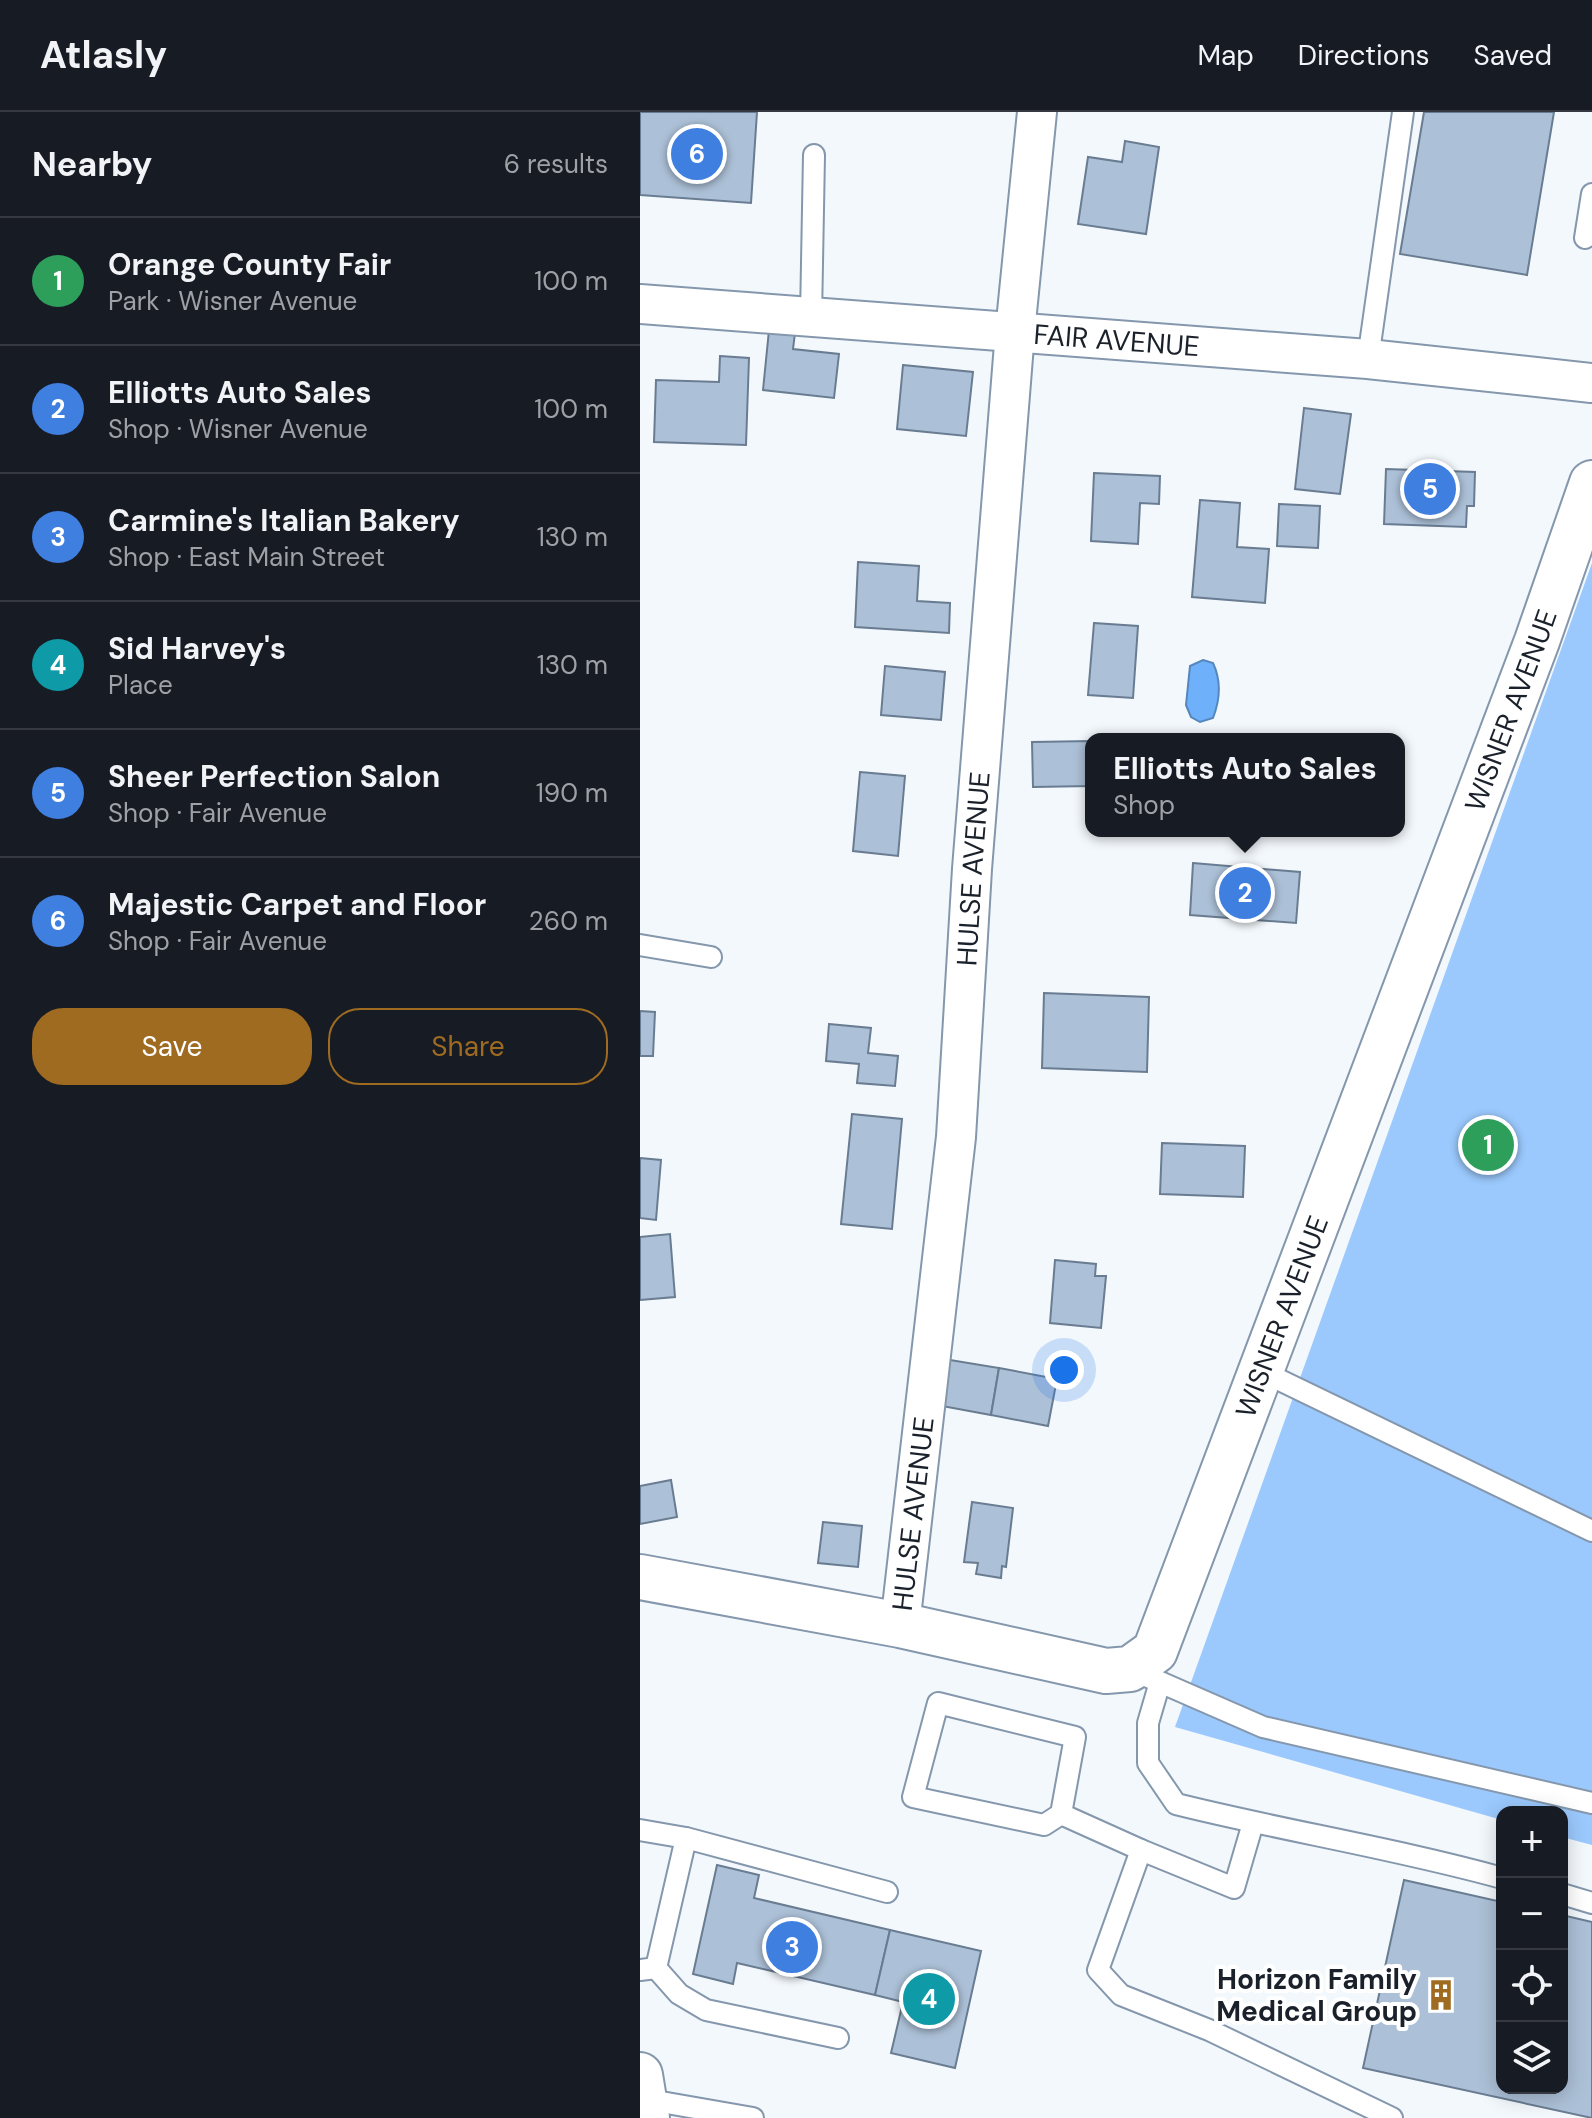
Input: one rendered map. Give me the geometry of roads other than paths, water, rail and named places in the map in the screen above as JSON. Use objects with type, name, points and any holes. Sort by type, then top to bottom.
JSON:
[{"type":"street","name":"HULSE AVENUE","points":[[900,1625],[956,1137],[972,869],[1015,332],[1037,112]]},
{"type":"street","name":"FAIR AVENUE","points":[[640,304],[1368,359],[1592,383]]},
{"type":"street","name":"WISNER AVENUE","points":[[1145,1676],[1537,641],[1592,483]]},
{"type":"street","points":[[640,1577],[900,1625],[1106,1671],[1145,1676]]},
{"type":"lane","points":[[1368,359],[1403,112]]},
{"type":"lane","points":[[811,317],[814,155]]},
{"type":"lane","points":[[1585,238],[1592,194]]},
{"type":"lane","points":[[640,945],[711,957]]},
{"type":"lane","points":[[1261,1371],[1592,1531]]},
{"type":"lane","points":[[1496,1876],[1401,1851],[1253,1823],[1176,1804],[1148,1763],[1145,1676],[1263,1727],[1592,1803]]},
{"type":"lane","points":[[938,1703],[1075,1737],[1061,1814],[1044,1825],[913,1797],[938,1703]]},
{"type":"lane","points":[[1061,1814],[1234,1888],[1253,1823]]},
{"type":"lane","points":[[640,1830],[686,1838],[887,1892]]},
{"type":"lane","points":[[686,1838],[648,1969],[679,1994],[706,2010],[838,2038]]},
{"type":"lane","points":[[1141,1850],[1098,1970],[1121,1995],[1209,2030],[1392,2118]]},
{"type":"lane","points":[[1568,1896],[1592,1903]]},
{"type":"lane","points":[[643,2097],[753,2118]]},
{"type":"place","name":"Majestic Carpet and Floor","points":[[697,154]]},
{"type":"place","name":"Sheer Perfection Salon","points":[[1430,489]]},
{"type":"place","name":"Elliotts Auto Sales","points":[[1245,893]]},
{"type":"place","name":"Orange County Fair","points":[[1488,1145]]},
{"type":"place","name":"Carmine's Italian Bakery","points":[[792,1947]]},
{"type":"place","name":"Horizon Family Medical Group","points":[[1441,1995]]},
{"type":"place","name":"Sid Harvey's","points":[[929,1999]]}]
